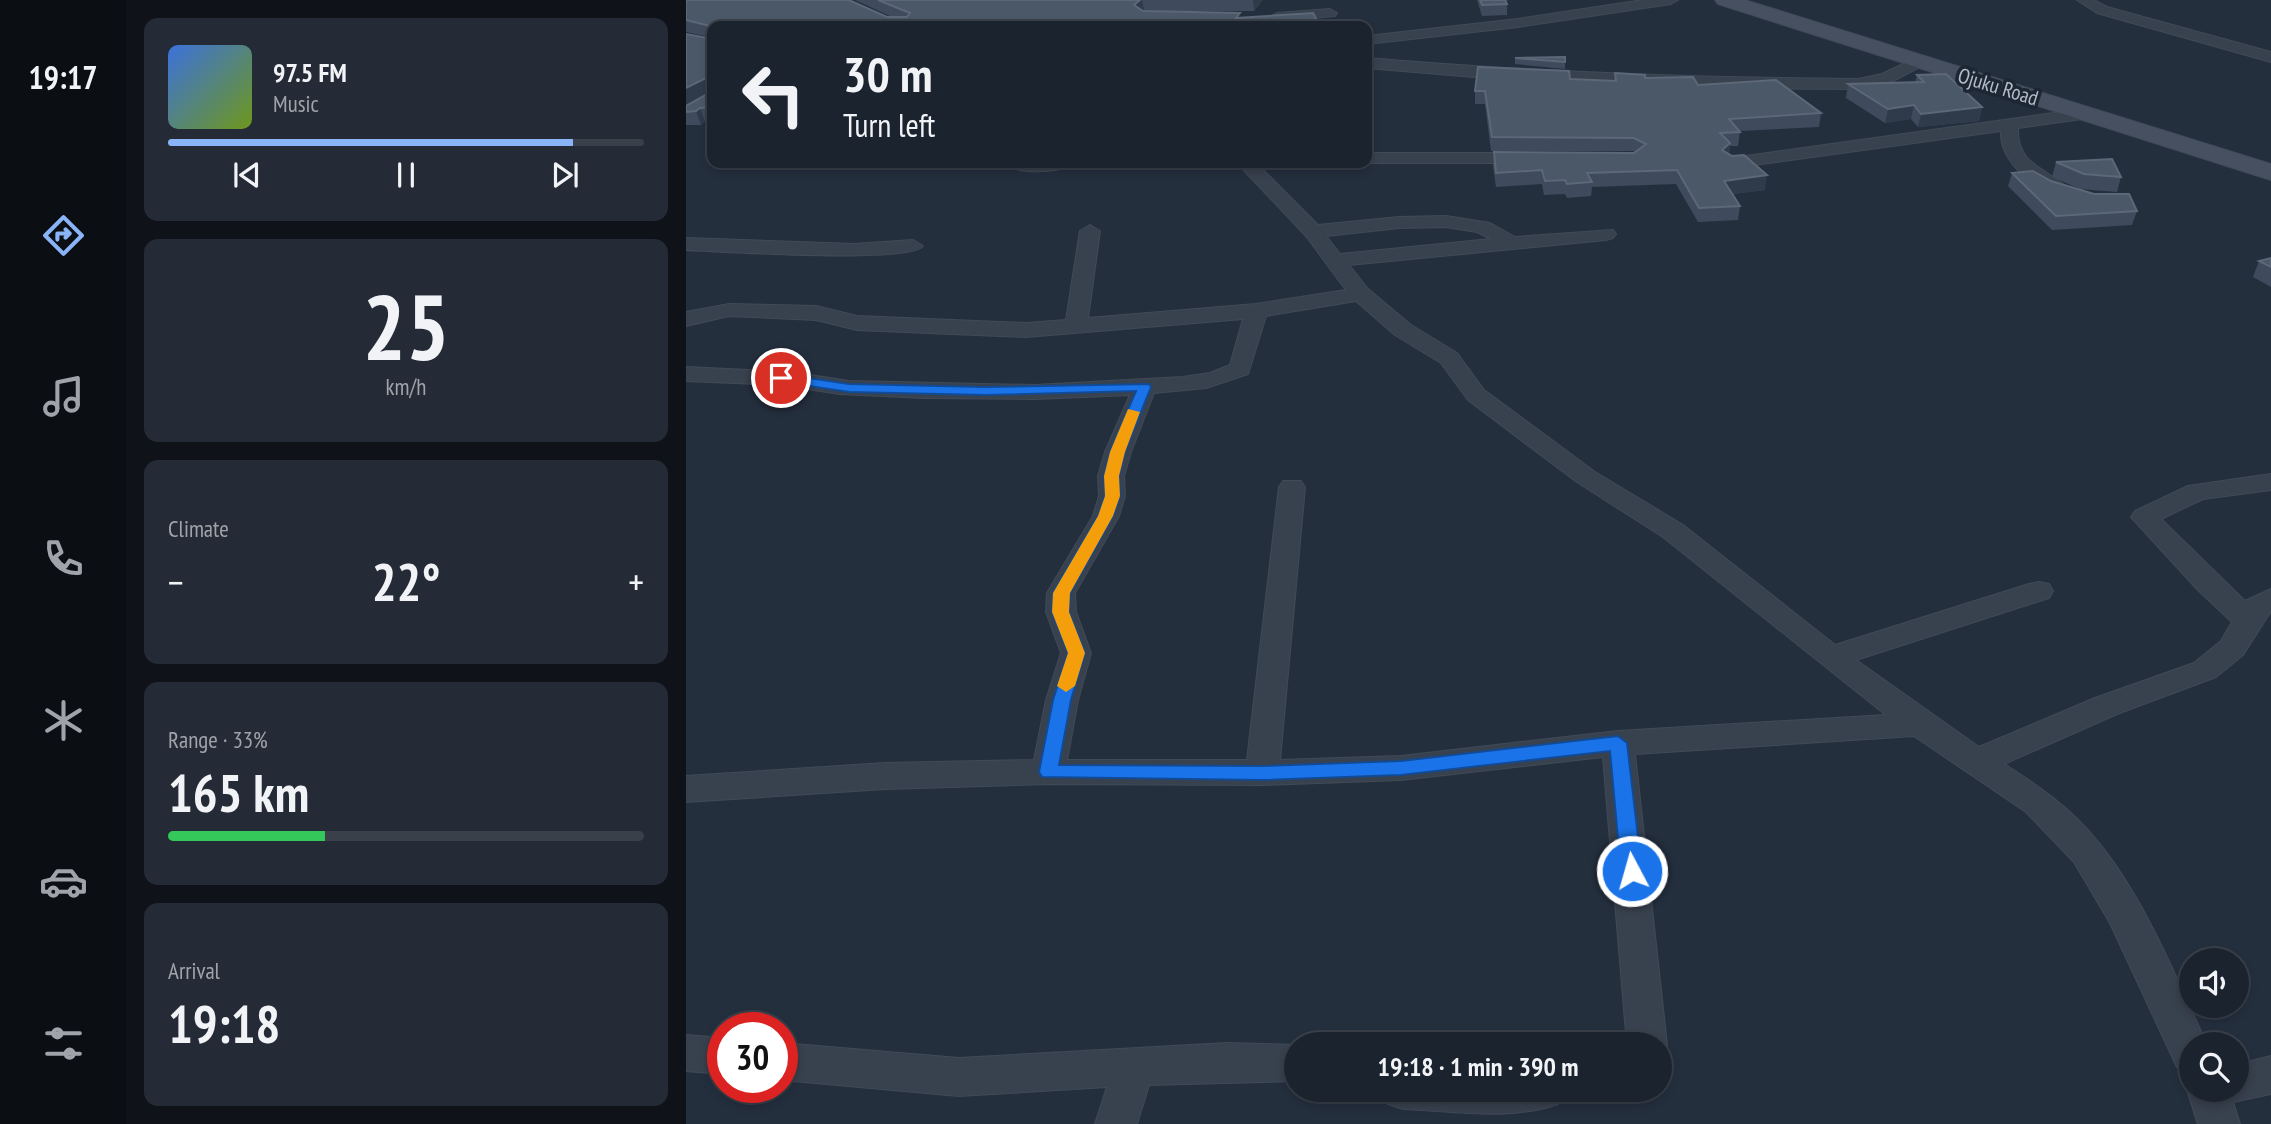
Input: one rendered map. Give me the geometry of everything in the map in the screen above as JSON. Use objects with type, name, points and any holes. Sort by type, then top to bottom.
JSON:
[{"type":"main road","name":"Ojuku Road","points":[[1725,0],[2271,172]]},
{"type":"street","points":[[1372,39],[1518,23],[1671,0]]},
{"type":"street","points":[[2084,0],[2102,10],[2271,57]]},
{"type":"street","points":[[1260,18],[1331,13]]},
{"type":"street","points":[[2239,50],[2271,64]]},
{"type":"street","points":[[1372,63],[1474,72],[1715,83],[1858,85],[1886,78],[1918,62]]},
{"type":"street","points":[[1886,78],[1970,78]]},
{"type":"street","points":[[1732,163],[2083,114]]},
{"type":"street","points":[[2010,126],[2011,144],[2026,167],[2047,186],[2079,197]]},
{"type":"street","points":[[1372,158],[1553,159]]},
{"type":"street","points":[[1251,168],[1313,232],[1360,293],[1403,330],[1449,358],[1476,396],[1586,477],[1673,531],[1920,724],[2038,803],[2086,852],[2125,915],[2181,1032]]},
{"type":"street","points":[[1313,232],[1385,223],[1461,223],[1486,228],[1511,243]]},
{"type":"street","points":[[1076,327],[1090,231]]},
{"type":"street","points":[[1337,260],[1606,234]]},
{"type":"street","points":[[686,244],[854,250],[913,246]]},
{"type":"street","points":[[686,319],[729,310],[816,313],[857,323],[951,328],[1076,327],[1256,311],[1360,293]]},
{"type":"street","points":[[686,374],[718,379],[781,378],[849,388],[1058,391],[1144,387],[1223,378],[1240,369],[1256,311]]},
{"type":"street","points":[[1048,772],[1062,700],[1076,653],[1061,612],[1061,593],[1106,516],[1112,496],[1111,476],[1118,452],[1144,387]]},
{"type":"street","points":[[2247,619],[2207,583],[2144,517],[2197,492],[2271,482]]},
{"type":"street","points":[[1262,773],[1292,487]]},
{"type":"street","points":[[1830,656],[2039,591]]},
{"type":"street","points":[[1977,762],[2106,706],[2205,670],[2232,649],[2256,607],[2271,598]]},
{"type":"street","points":[[686,789],[885,776],[1048,772],[1262,773],[1401,768],[1618,743],[1920,724]]},
{"type":"street","points":[[1618,743],[1646,1032]]},
{"type":"street","points":[[686,1053],[707,1055]]},
{"type":"street","points":[[798,1062],[959,1077],[1227,1062],[1284,1062]]},
{"type":"street","points":[[1116,1124],[1133,1069]]},
{"type":"street","points":[[2249,1081],[2271,1075]]},
{"type":"street","points":[[2213,1102],[2219,1124]]},
{"type":"building","points":[[686,0],[849,0],[887,17],[907,17],[910,13],[878,0],[1140,0],[1134,5],[1143,11],[1240,13],[1236,18],[1313,13],[1317,21],[707,21],[707,25],[686,20]]},
{"type":"building","points":[[1480,0],[1505,0],[1507,4],[1482,5]]},
{"type":"building","points":[[686,34],[707,38],[707,78],[686,88]]},
{"type":"building","points":[[1565,57],[1565,62],[1515,58]]},
{"type":"building","points":[[1478,67],[1569,71],[1570,79],[1616,81],[1615,73],[1645,75],[1645,78],[1693,77],[1698,85],[1776,80],[1821,113],[1729,119],[1740,132],[1720,133],[1730,143],[1722,150],[1732,156],[1744,155],[1767,175],[1724,181],[1740,206],[1699,208],[1677,170],[1587,173],[1592,182],[1567,184],[1565,180],[1545,181],[1542,170],[1496,173],[1494,152],[1634,153],[1646,144],[1634,138],[1492,137],[1485,91],[1475,91]]},
{"type":"building","points":[[1946,74],[1982,107],[1921,114],[1914,105],[1888,109],[1848,84],[1924,82],[1917,75]]},
{"type":"building","points":[[707,94],[707,107],[686,112],[686,106]]},
{"type":"building","points":[[2112,159],[2121,177],[2084,174],[2056,162]]},
{"type":"building","points":[[2033,171],[2051,181],[2094,194],[2129,194],[2137,211],[2056,216],[2012,173]]},
{"type":"building","points":[[2271,258],[2271,267],[2259,261]]},
{"type":"slow traffic","points":[[1066,686],[1076,653],[1061,612],[1061,593],[1106,516],[1112,496],[1111,476],[1133,412]]},
{"type":"route","points":[[781,378],[849,388],[1058,391],[1144,387],[1126,426],[1118,452],[1111,476],[1112,496],[1106,516],[1061,593],[1061,612],[1076,653],[1062,700],[1048,772],[1262,773],[1401,768],[1618,743],[1632,871]]}]
